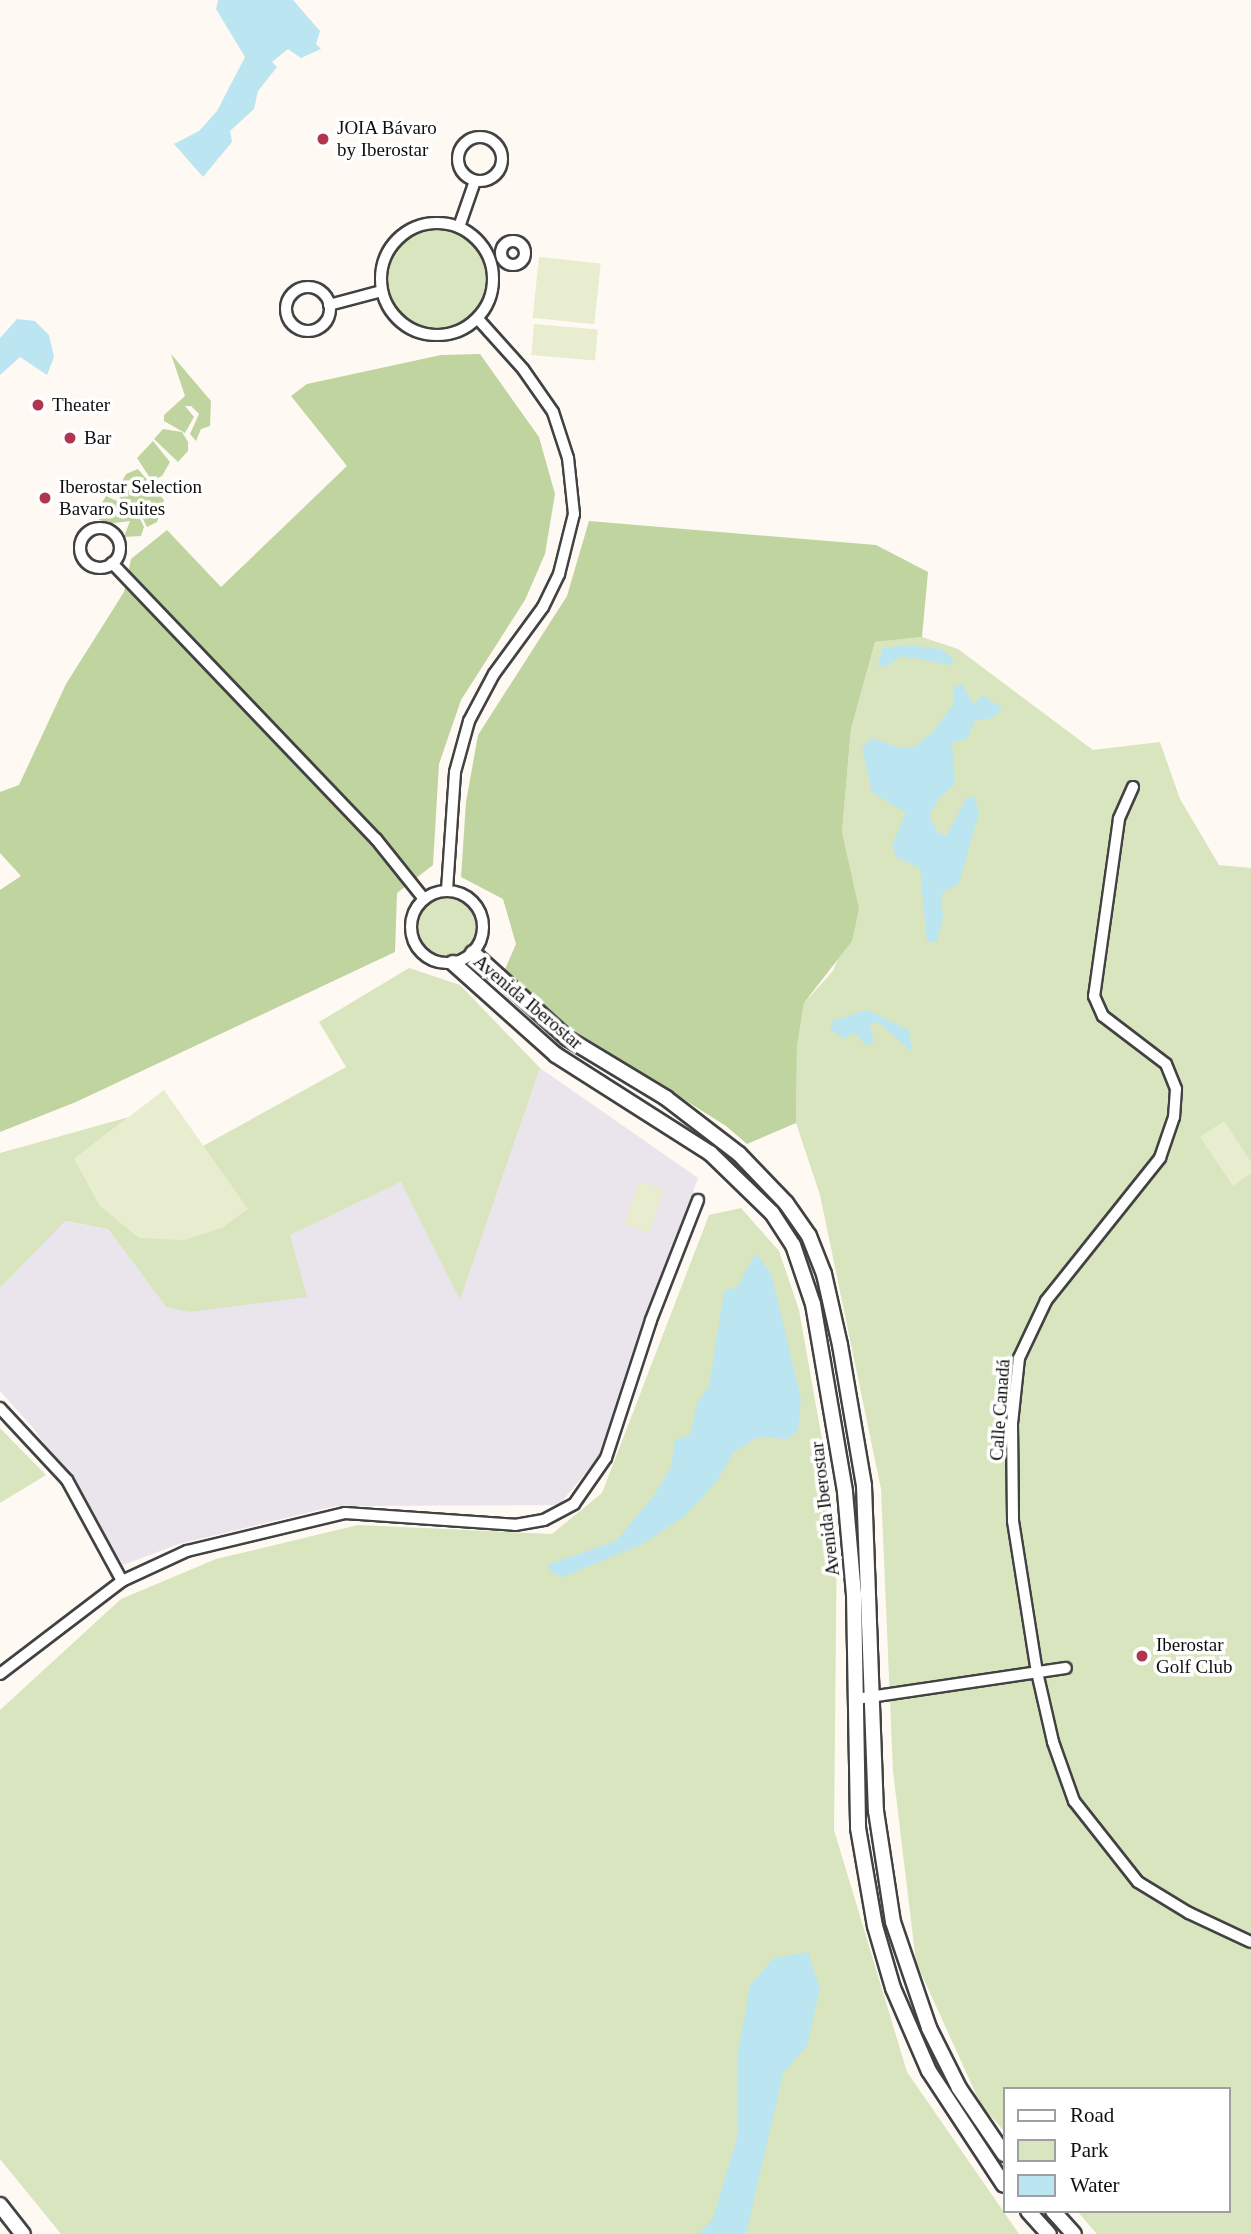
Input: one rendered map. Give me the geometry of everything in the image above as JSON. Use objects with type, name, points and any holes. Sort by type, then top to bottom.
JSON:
[{"type":"street","points":[[480,136],[491,139],[503,159],[496,174],[475,181],[459,168],[457,157],[461,146],[480,136]]},
{"type":"street","points":[[458,227],[475,181]]},
{"type":"street","points":[[432,222],[458,227],[481,243],[496,259],[492,295],[478,319],[454,333],[417,333],[401,323],[382,290],[381,271],[398,238],[432,222]]},
{"type":"street","points":[[298,289],[319,289],[329,305],[330,316],[316,330],[303,331],[287,318],[289,297],[298,289]]},
{"type":"street","points":[[329,305],[382,290]]},
{"type":"street","points":[[447,890],[455,772],[470,721],[494,674],[543,607],[559,574],[574,514],[568,458],[552,412],[523,369],[478,319]]},
{"type":"street","points":[[112,563],[376,839],[424,899]]},
{"type":"street","name":"Calle Canadá","points":[[1133,787],[1119,819],[1094,996],[1103,1016],[1166,1064],[1176,1088],[1174,1117],[1160,1158],[1046,1301],[1018,1358],[1012,1424],[1013,1521],[1037,1672],[1053,1742],[1074,1801],[1108,1848],[1138,1882],[1189,1913],[1251,1942]]},
{"type":"street","points":[[447,890],[470,898],[478,907],[484,931],[473,953],[453,963],[430,960],[414,943],[412,919],[424,899],[447,890]]},
{"type":"street","name":"Avenida Iberostar","points":[[473,953],[567,1038],[666,1098],[739,1154],[786,1203],[809,1236],[824,1274],[840,1345],[864,1486],[875,1697],[876,1811],[901,1952],[929,2028],[960,2088],[1002,2151]]},
{"type":"street","name":"Avenida Iberostar","points":[[453,963],[556,1055],[710,1153],[772,1213],[793,1245],[813,1304],[845,1492],[854,1594],[858,1828],[875,1926],[893,1988],[929,2071],[1002,2182]]},
{"type":"street","points":[[0,1674],[121,1581],[187,1551],[345,1513],[514,1525],[544,1520],[574,1504],[606,1458],[651,1320],[698,1200]]},
{"type":"street","points":[[0,1408],[67,1480],[121,1581]]},
{"type":"street","points":[[856,1699],[1066,1668]]},
{"type":"street","points":[[0,2205],[23,2234]]},
{"type":"street","points":[[1030,2213],[1049,2234]]},
{"type":"street","points":[[1056,2213],[1074,2234]]},
{"type":"shaded area","points":[[540,1068],[698,1178],[598,1458],[559,1505],[335,1506],[179,1544],[123,1565],[35,1430],[0,1391],[0,1288],[64,1221],[108,1229],[166,1307],[306,1296],[289,1235],[401,1182],[460,1299]]},
{"type":"green space","points":[[437,223],[459,227],[477,239],[489,257],[493,279],[489,301],[477,319],[459,331],[437,335],[415,331],[397,319],[385,301],[381,279],[385,257],[397,239],[415,227]]},
{"type":"green space","points":[[539,257],[601,263],[594,324],[533,318]]},
{"type":"green space","points":[[534,324],[598,330],[595,360],[531,355]]},
{"type":"green space","points":[[171,354],[211,401],[210,426],[201,429],[196,441],[190,434],[199,414],[191,406],[185,406],[194,417],[185,433],[164,421],[164,415],[185,396]]},
{"type":"green space","points":[[480,354],[539,437],[555,494],[545,554],[525,600],[461,700],[439,764],[433,865],[397,893],[395,952],[76,1102],[0,1132],[0,890],[21,876],[0,853],[0,792],[19,785],[66,684],[124,592],[131,559],[167,530],[221,587],[347,466],[291,396],[307,384],[441,355]]},
{"type":"green space","points":[[163,429],[182,432],[188,442],[188,451],[178,462],[154,439]]},
{"type":"green space","points":[[153,441],[170,462],[162,476],[152,481],[137,458]]},
{"type":"green space","points":[[138,469],[164,500],[157,522],[147,527],[141,515],[130,510],[116,493],[126,474]]},
{"type":"green space","points":[[106,496],[117,501],[123,514],[139,517],[144,527],[141,536],[124,537],[130,521],[106,524],[94,516]]},
{"type":"green space","points":[[589,521],[876,545],[928,572],[922,637],[875,642],[851,729],[842,832],[859,909],[852,941],[804,1003],[797,1046],[796,1123],[747,1144],[726,1126],[567,1026],[503,974],[516,944],[503,899],[461,877],[466,802],[478,735],[567,596]]},
{"type":"green space","points":[[922,637],[958,649],[1093,750],[1160,742],[1180,799],[1219,865],[1251,868],[1251,2234],[1097,2234],[1079,2213],[1230,2213],[1230,2087],[1002,2087],[1002,2129],[981,2105],[916,1962],[893,1771],[881,1489],[820,1195],[796,1123],[797,1046],[804,1003],[833,971],[858,909],[842,832],[851,729],[875,642]]},
{"type":"green space","points":[[454,891],[473,901],[481,913],[481,941],[473,953],[461,961],[440,963],[421,953],[413,941],[411,920],[421,901],[433,893]]},
{"type":"green space","points":[[409,968],[460,985],[540,1068],[460,1300],[401,1182],[290,1235],[307,1297],[190,1312],[166,1307],[108,1229],[65,1221],[0,1288],[0,1153],[129,1117],[74,1159],[247,1209],[203,1146],[346,1067],[319,1022]]},
{"type":"green space","points":[[164,1090],[248,1209],[222,1228],[184,1240],[139,1238],[100,1206],[74,1159]]},
{"type":"green space","points":[[1224,1121],[1251,1162],[1251,1173],[1233,1186],[1200,1137]]},
{"type":"green space","points":[[639,1181],[664,1189],[650,1233],[625,1225]]},
{"type":"green space","points":[[741,1208],[779,1251],[799,1310],[837,1524],[834,1830],[907,2072],[1019,2234],[61,2234],[0,2159],[0,1710],[121,1599],[216,1559],[358,1525],[552,1534],[602,1493],[709,1215]]},
{"type":"green space","points":[[0,1428],[46,1475],[0,1503]]},
{"type":"water","points":[[218,0],[293,0],[320,31],[316,44],[321,49],[301,58],[288,49],[272,62],[277,67],[258,91],[254,109],[230,131],[232,142],[203,177],[174,144],[199,131],[217,111],[245,57],[216,9]]},
{"type":"water","points":[[17,319],[35,321],[49,335],[54,357],[47,375],[20,357],[0,375],[0,338]]},
{"type":"water","points":[[910,645],[941,649],[954,660],[951,665],[902,656],[885,667],[878,666],[882,648]]},
{"type":"water","points":[[962,684],[974,705],[982,695],[1003,708],[992,718],[975,721],[967,739],[952,743],[955,784],[939,798],[929,816],[938,833],[946,836],[967,797],[975,798],[979,813],[959,883],[941,894],[943,917],[937,942],[927,942],[920,868],[897,858],[892,845],[906,813],[872,792],[862,748],[872,738],[897,747],[913,747],[934,731],[953,705],[954,687]]},
{"type":"water","points":[[867,1010],[909,1030],[912,1052],[878,1022],[870,1025],[874,1043],[865,1045],[854,1032],[844,1039],[830,1029],[832,1021]]},
{"type":"water","points":[[756,1253],[771,1274],[801,1398],[798,1431],[787,1439],[758,1437],[733,1453],[717,1481],[686,1515],[643,1544],[563,1577],[552,1573],[547,1565],[616,1541],[652,1498],[671,1467],[675,1440],[690,1435],[697,1403],[709,1386],[724,1291],[737,1287]]},
{"type":"water","points":[[808,1952],[820,1989],[807,2046],[783,2074],[746,2234],[699,2234],[713,2218],[737,2138],[738,2053],[750,1985],[774,1958]]},
{"type":"place","name":"JOIA Bávaro by Iberostar","points":[[323,139]]},
{"type":"place","name":"Theater","points":[[38,405]]},
{"type":"place","name":"Bar","points":[[70,438]]},
{"type":"place","name":"Iberostar Selection Bavaro Suites","points":[[45,498]]},
{"type":"place","name":"Iberostar Golf Club","points":[[1142,1656]]}]
